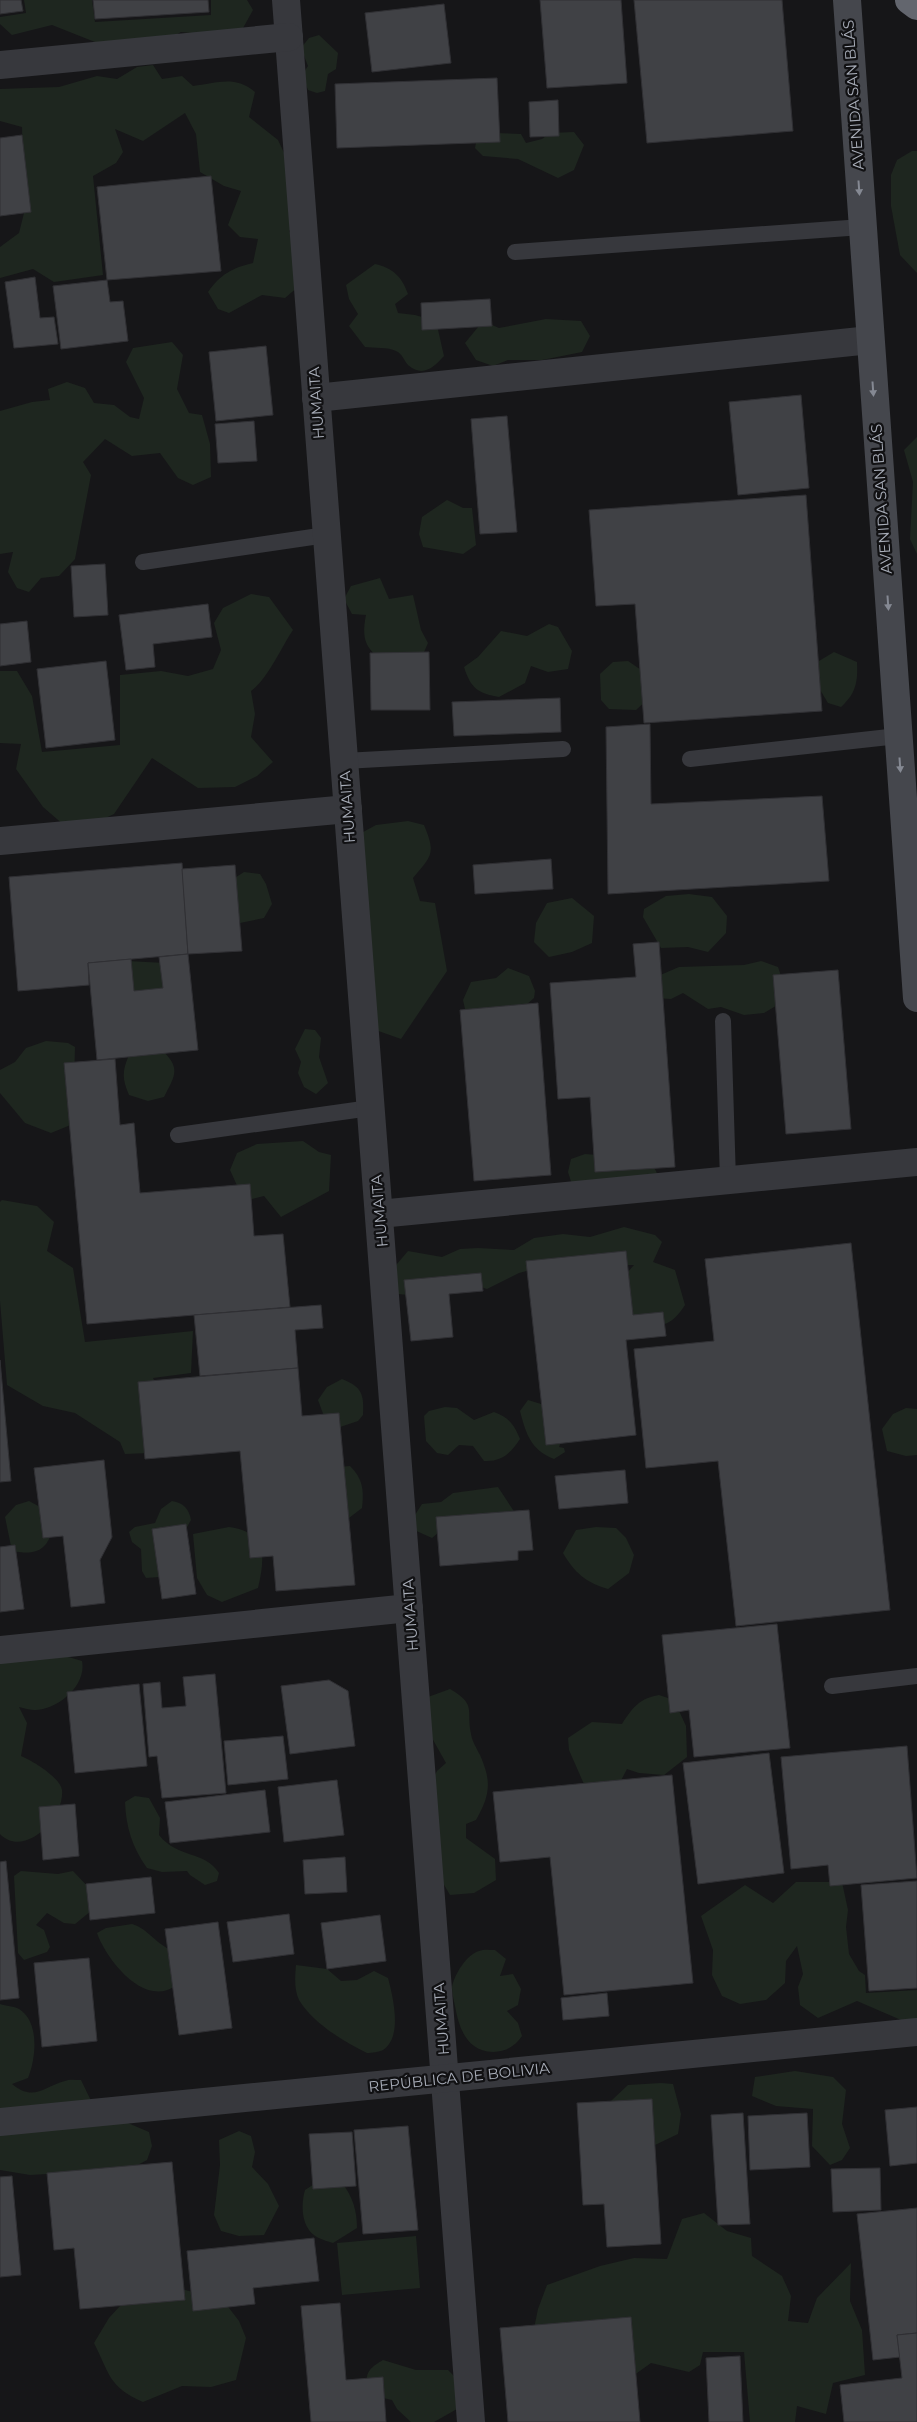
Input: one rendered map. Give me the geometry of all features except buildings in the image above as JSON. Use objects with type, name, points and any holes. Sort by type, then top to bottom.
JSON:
[{"type":"highway","points":[[909,0],[917,6]]},
{"type":"street","name":"HUMAITA","points":[[286,0],[471,2422]]},
{"type":"street","name":"AVENIDA SAN BLÁS","points":[[847,0],[917,998]]},
{"type":"street","points":[[0,65],[289,37]]},
{"type":"street","points":[[316,398],[870,340]]},
{"type":"street","points":[[0,841],[348,809]]},
{"type":"street","points":[[379,1214],[917,1162]]},
{"type":"street","points":[[0,1650],[409,1608]]},
{"type":"street","name":"REPÚBLICA DE BOLIVIA","points":[[0,2122],[917,2032]]},
{"type":"lane","points":[[515,252],[862,228]]},
{"type":"lane","points":[[143,562],[326,535]]},
{"type":"lane","points":[[690,759],[898,736]]},
{"type":"lane","points":[[344,760],[562,749]]},
{"type":"lane","points":[[724,1022],[728,1180]]},
{"type":"lane","points":[[178,1135],[370,1108]]},
{"type":"lane","points":[[832,1686],[917,1676]]},
{"type":"shaded area","points":[[24,0],[92,0],[95,22],[211,15],[211,0],[247,0],[253,10],[243,28],[203,34],[181,32],[160,44],[105,46],[52,25],[12,35],[0,24],[0,17],[26,13]]},
{"type":"shaded area","points":[[319,35],[338,53],[336,69],[328,74],[325,91],[317,93],[308,90],[302,75],[308,66],[301,48],[309,38]]},
{"type":"shaded area","points":[[153,65],[162,79],[182,76],[193,86],[218,82],[241,83],[255,92],[249,117],[278,140],[285,155],[298,222],[289,231],[296,240],[299,286],[285,298],[262,295],[229,313],[218,309],[208,292],[228,273],[253,263],[258,239],[240,237],[228,225],[241,191],[224,186],[200,172],[196,134],[185,113],[143,141],[115,129],[123,152],[116,163],[93,176],[103,275],[54,282],[33,269],[0,278],[0,247],[19,233],[24,213],[22,127],[0,121],[0,89],[59,87],[97,76],[117,79],[137,67]]},
{"type":"shaded area","points":[[574,132],[584,145],[574,170],[558,178],[518,159],[483,156],[475,148],[477,138],[494,133],[521,134],[526,143],[542,139],[550,133]]},
{"type":"shaded area","points":[[912,151],[917,151],[917,273],[900,255],[891,206],[891,175],[897,160]]},
{"type":"shaded area","points":[[375,264],[387,268],[396,274],[406,288],[408,294],[395,304],[398,313],[415,315],[436,321],[444,356],[428,370],[419,371],[413,369],[398,352],[393,350],[365,347],[349,326],[358,314],[349,299],[346,285]]},
{"type":"shaded area","points":[[546,319],[581,321],[590,336],[582,352],[542,360],[508,360],[493,366],[476,360],[465,343],[483,321],[499,328]]},
{"type":"shaded area","points":[[172,342],[183,355],[177,389],[189,413],[202,415],[210,444],[211,477],[193,485],[178,478],[160,453],[132,456],[105,439],[83,462],[91,475],[75,559],[59,576],[41,578],[29,592],[17,588],[8,572],[13,552],[0,554],[0,411],[32,402],[50,400],[48,389],[67,382],[85,388],[94,403],[114,405],[130,417],[139,419],[144,398],[126,362],[133,348]]},
{"type":"shaded area","points":[[917,437],[917,554],[910,539],[913,482],[904,450]]},
{"type":"shaded area","points":[[447,500],[463,508],[472,508],[476,545],[463,554],[423,547],[419,534],[422,517]]},
{"type":"shaded area","points":[[380,578],[389,599],[413,595],[421,630],[428,643],[421,659],[389,668],[371,651],[365,640],[364,625],[366,615],[352,614],[344,599],[351,586]]},
{"type":"shaded area","points":[[251,594],[269,597],[293,630],[268,672],[251,691],[255,714],[251,737],[273,762],[257,776],[235,787],[198,788],[152,758],[114,814],[87,827],[65,826],[43,807],[16,769],[21,744],[0,743],[0,671],[17,671],[32,696],[42,752],[120,745],[120,675],[161,671],[188,676],[213,669],[221,650],[214,623],[223,608]]},
{"type":"shaded area","points":[[549,624],[558,627],[572,651],[568,669],[548,672],[531,666],[525,683],[499,697],[476,689],[469,680],[464,667],[478,657],[501,631],[527,636]]},
{"type":"shaded area","points":[[834,652],[857,662],[855,687],[850,697],[841,707],[828,703],[816,683],[819,661]]},
{"type":"shaded area","points":[[628,661],[647,674],[649,698],[636,710],[609,709],[601,700],[600,674],[613,662]]},
{"type":"shaded area","points":[[408,821],[424,825],[430,842],[431,848],[428,859],[413,878],[420,901],[435,903],[447,971],[401,1039],[370,1028],[354,837],[376,825]]},
{"type":"shaded area","points":[[244,872],[260,874],[266,884],[272,904],[264,918],[240,923],[230,881]]},
{"type":"shaded area","points":[[689,894],[712,897],[727,916],[726,933],[708,952],[688,947],[661,948],[643,917],[644,909],[666,896]]},
{"type":"shaded area","points":[[572,898],[594,916],[592,943],[572,952],[549,957],[534,942],[536,923],[547,903]]},
{"type":"shaded area","points":[[127,961],[165,963],[171,988],[129,993]]},
{"type":"shaded area","points":[[761,961],[778,967],[785,987],[779,1004],[764,1013],[744,1015],[721,1007],[708,1009],[683,993],[671,999],[656,998],[651,979],[679,967],[744,965]]},
{"type":"shaded area","points":[[508,968],[529,976],[535,991],[534,998],[517,1013],[467,1018],[463,1000],[471,982],[496,978]]},
{"type":"shaded area","points":[[305,1029],[315,1030],[321,1038],[319,1057],[328,1083],[316,1094],[304,1087],[298,1073],[301,1062],[295,1049]]},
{"type":"shaded area","points":[[46,1041],[68,1043],[75,1047],[73,1124],[51,1133],[25,1123],[0,1093],[0,1070],[15,1062],[26,1048]]},
{"type":"shaded area","points":[[160,1048],[174,1066],[174,1077],[164,1097],[148,1101],[129,1095],[124,1075],[129,1055]]},
{"type":"shaded area","points":[[303,1141],[319,1152],[331,1155],[329,1191],[281,1217],[264,1196],[244,1201],[230,1170],[237,1153],[257,1144]]},
{"type":"shaded area","points":[[585,1154],[648,1159],[656,1171],[660,1182],[573,1188],[568,1172],[571,1159]]},
{"type":"shaded area","points":[[2,1200],[37,1206],[54,1222],[47,1251],[73,1268],[85,1342],[193,1331],[191,1373],[153,1378],[171,1414],[149,1453],[125,1454],[120,1442],[75,1413],[43,1406],[7,1385],[0,1301],[0,1202]]},
{"type":"shaded area","points":[[624,1227],[655,1235],[662,1242],[653,1262],[675,1270],[685,1305],[676,1317],[666,1324],[660,1326],[638,1326],[618,1283],[634,1265],[541,1267],[519,1273],[487,1289],[472,1284],[418,1296],[398,1294],[391,1271],[408,1251],[442,1257],[460,1249],[514,1250],[534,1238],[563,1234],[590,1237]]},
{"type":"shaded area","points":[[342,1379],[358,1388],[362,1396],[363,1415],[358,1421],[340,1427],[325,1419],[318,1400],[327,1387]]},
{"type":"shaded area","points":[[528,1400],[551,1407],[563,1437],[559,1447],[564,1448],[565,1452],[554,1459],[540,1451],[527,1434],[520,1411]]},
{"type":"shaded area","points":[[445,1407],[457,1408],[474,1420],[494,1412],[499,1414],[510,1422],[520,1439],[505,1456],[496,1460],[484,1461],[473,1446],[459,1445],[448,1455],[437,1453],[426,1441],[424,1416],[429,1411]]},
{"type":"shaded area","points":[[906,1408],[917,1409],[917,1455],[906,1456],[887,1451],[882,1429],[893,1414]]},
{"type":"shaded area","points":[[350,1466],[360,1480],[363,1490],[363,1502],[362,1508],[345,1521],[339,1467]]},
{"type":"shaded area","points":[[498,1487],[515,1513],[446,1526],[432,1538],[412,1529],[413,1518],[422,1504],[441,1502],[453,1493]]},
{"type":"shaded area","points":[[29,1501],[42,1508],[53,1529],[47,1543],[38,1550],[33,1552],[12,1551],[5,1517],[16,1505]]},
{"type":"shaded area","points":[[172,1501],[180,1503],[185,1507],[191,1520],[159,1577],[146,1578],[142,1571],[141,1549],[132,1542],[129,1532],[135,1527],[155,1523],[161,1509]]},
{"type":"shaded area","points":[[229,1527],[251,1534],[257,1541],[261,1548],[262,1567],[258,1588],[222,1602],[207,1595],[197,1578],[193,1534]]},
{"type":"shaded area","points":[[596,1527],[616,1528],[626,1538],[634,1555],[629,1573],[608,1589],[593,1584],[581,1576],[563,1553],[576,1530]]},
{"type":"shaded area","points":[[55,1653],[82,1661],[80,1679],[75,1687],[53,1706],[35,1710],[19,1707],[27,1723],[21,1756],[38,1765],[56,1780],[62,1790],[61,1801],[50,1823],[41,1832],[20,1842],[10,1840],[0,1834],[0,1659]]},
{"type":"shaded area","points":[[450,1689],[464,1699],[469,1708],[473,1742],[484,1765],[488,1781],[487,1796],[481,1811],[476,1820],[466,1824],[466,1838],[495,1859],[496,1880],[474,1893],[450,1895],[439,1876],[424,1796],[437,1771],[446,1763],[432,1738],[428,1697]]},
{"type":"shaded area","points":[[659,1695],[674,1700],[686,1726],[687,1757],[664,1775],[639,1773],[627,1769],[617,1788],[587,1791],[569,1750],[568,1738],[592,1722],[622,1724],[629,1713],[642,1701]]},
{"type":"shaded area","points":[[135,1796],[149,1798],[160,1818],[159,1835],[166,1843],[213,1866],[219,1873],[217,1881],[205,1885],[187,1871],[162,1872],[147,1868],[134,1844],[127,1820],[125,1802]]},
{"type":"shaded area","points":[[21,1871],[58,1874],[73,1871],[89,1888],[91,1911],[75,1924],[64,1923],[47,1913],[36,1925],[44,1930],[50,1947],[47,1952],[24,1960],[18,1953],[14,1876]]},
{"type":"shaded area","points":[[796,1882],[842,1882],[848,1910],[846,1927],[849,1954],[859,1971],[865,1975],[866,1993],[917,1990],[917,2024],[901,2020],[857,2001],[818,2018],[800,2005],[798,1987],[803,1974],[797,1946],[786,1961],[785,1983],[766,2000],[740,2004],[722,1996],[712,1975],[713,1950],[701,1916],[745,1885],[773,1903]]},
{"type":"shaded area","points":[[132,1924],[173,1951],[175,1986],[163,1991],[151,1991],[139,1986],[117,1967],[97,1933],[106,1928]]},
{"type":"shaded area","points":[[481,1950],[495,1950],[506,1959],[500,1976],[513,1974],[521,1989],[518,2005],[507,2011],[518,2023],[522,2036],[510,2048],[493,2052],[477,2048],[466,2037],[459,2023],[452,1987],[458,1971],[470,1956]]},
{"type":"shaded area","points":[[296,1965],[327,1969],[341,1981],[357,1980],[374,1971],[388,1978],[395,2016],[395,2027],[389,2044],[381,2051],[367,2053],[348,2043],[321,2024],[305,2009],[297,1996]]},
{"type":"shaded area","points":[[0,2004],[19,2009],[26,2015],[33,2031],[33,2061],[28,2078],[12,2084],[26,2092],[33,2093],[67,2080],[81,2080],[95,2109],[149,2132],[152,2146],[147,2160],[132,2168],[65,2173],[30,2175],[0,2170]]},
{"type":"shaded area","points":[[795,2071],[833,2077],[846,2090],[842,2124],[850,2148],[842,2160],[830,2165],[812,2146],[813,2109],[776,2106],[752,2096],[755,2077]]},
{"type":"shaded area","points":[[673,2084],[681,2114],[678,2134],[655,2145],[627,2148],[612,2133],[611,2101],[628,2085]]},
{"type":"shaded area","points":[[239,2131],[251,2136],[255,2152],[252,2167],[268,2184],[279,2206],[264,2235],[239,2236],[221,2231],[214,2215],[220,2165],[219,2140]]},
{"type":"shaded area","points":[[319,2181],[342,2183],[352,2199],[355,2210],[357,2228],[333,2243],[314,2235],[304,2220],[303,2202],[305,2190]]},
{"type":"shaded area","points":[[704,2213],[727,2231],[751,2238],[752,2256],[782,2276],[791,2296],[788,2321],[808,2323],[817,2298],[851,2263],[850,2301],[862,2330],[865,2375],[833,2383],[826,2414],[797,2406],[795,2422],[750,2422],[744,2352],[703,2352],[700,2365],[689,2372],[651,2363],[623,2383],[532,2338],[538,2309],[547,2285],[600,2266],[634,2258],[667,2259],[682,2219]]},
{"type":"shaded area","points":[[416,2236],[420,2288],[342,2295],[337,2243]]},
{"type":"shaded area","points":[[181,2289],[222,2299],[239,2321],[246,2338],[236,2380],[211,2387],[182,2386],[143,2402],[123,2391],[112,2379],[94,2343],[109,2318],[131,2294]]},
{"type":"shaded area","points":[[383,2360],[416,2370],[448,2370],[454,2376],[457,2409],[434,2422],[411,2422],[397,2409],[392,2400],[374,2396],[370,2390],[367,2375],[372,2368]]}]
